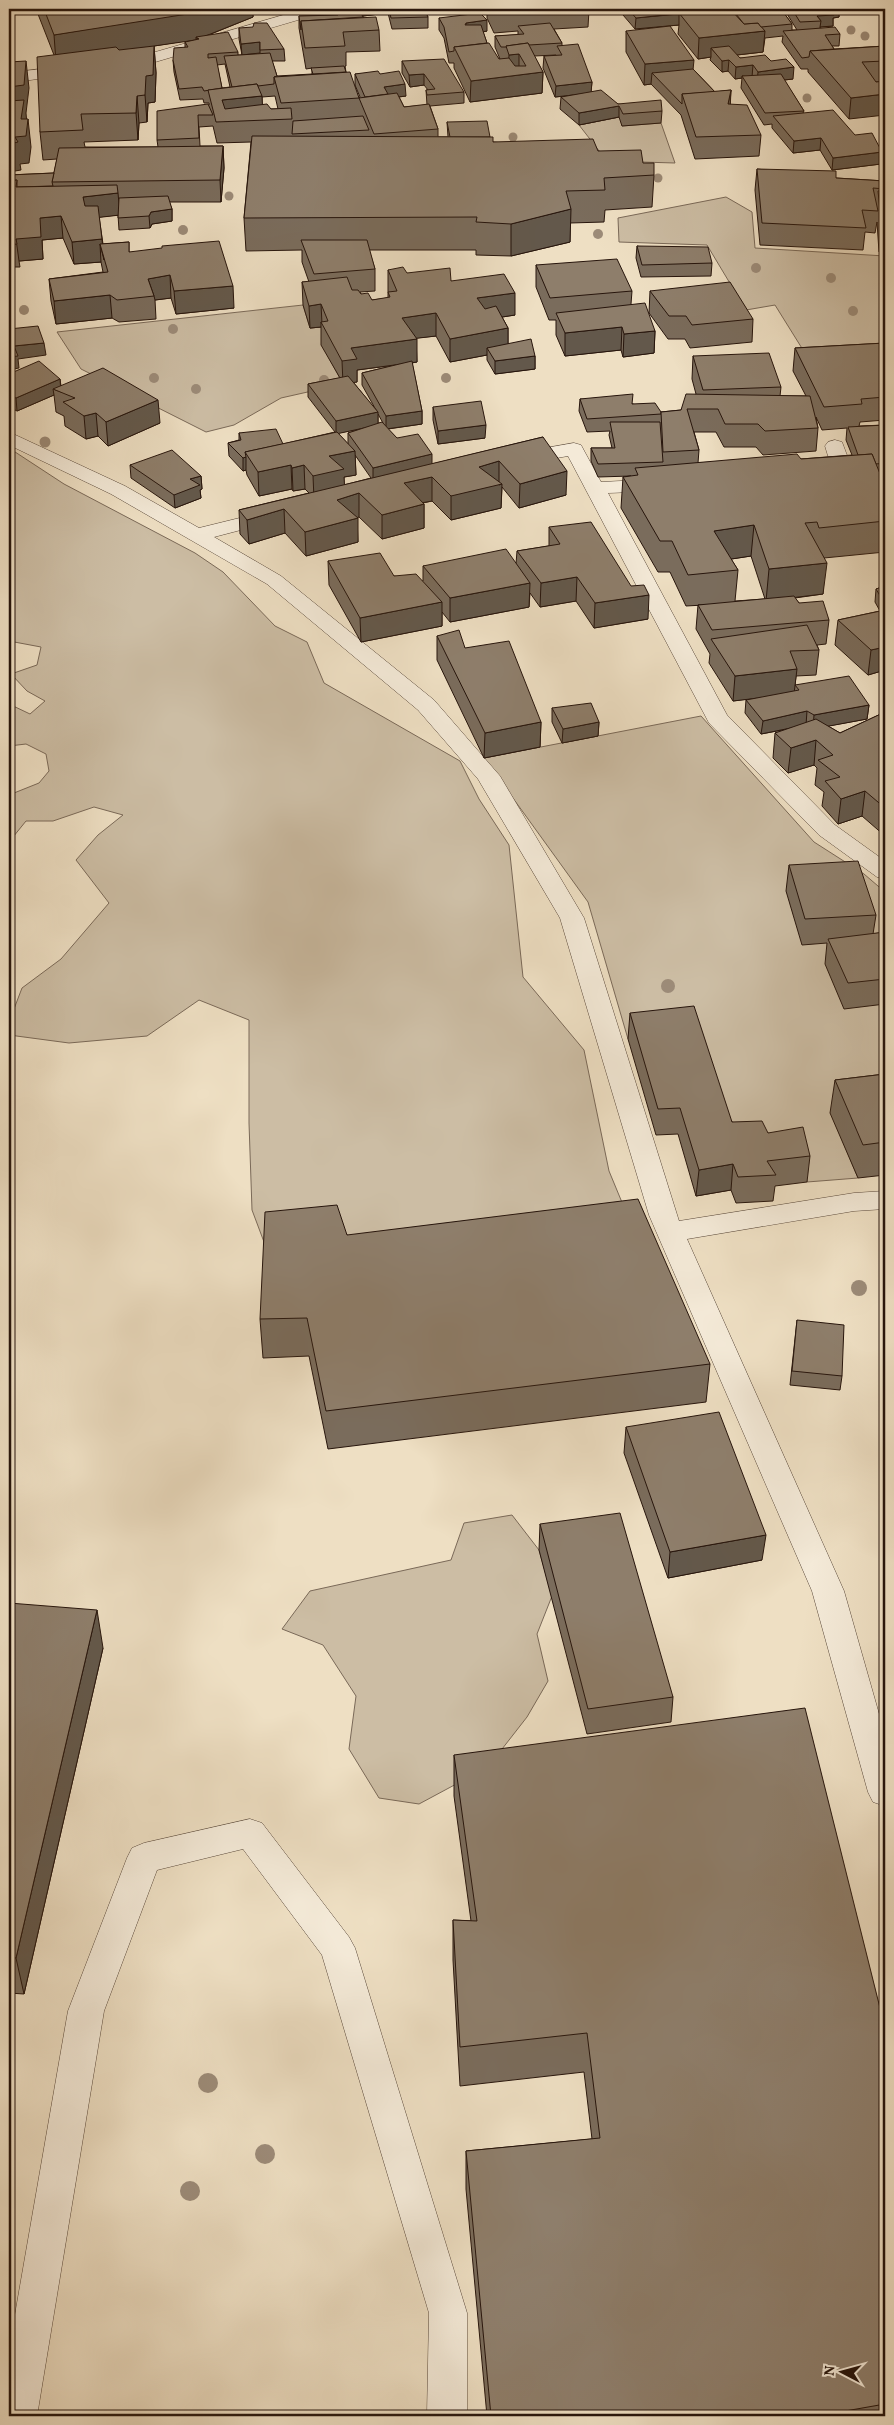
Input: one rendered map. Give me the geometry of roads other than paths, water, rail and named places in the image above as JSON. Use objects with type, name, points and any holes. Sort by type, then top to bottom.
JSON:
[{"type":"street","points":[[9,78],[139,62],[320,9]]},
{"type":"street","points":[[9,438],[118,490],[274,580],[426,705],[488,776],[572,918],[660,1205],[828,1591],[885,1792]]},
{"type":"street","points":[[804,476],[844,474],[835,446]]},
{"type":"street","points":[[496,463],[574,449],[717,718],[827,830],[885,872]]},
{"type":"street","points":[[595,488],[684,483]]},
{"type":"street","points":[[196,535],[292,512]]},
{"type":"street","points":[[671,1232],[854,1202],[885,1200]]},
{"type":"street","points":[[17,2416],[86,2011],[144,1858],[250,1833],[337,1948],[448,2313],[447,2416]]}]
